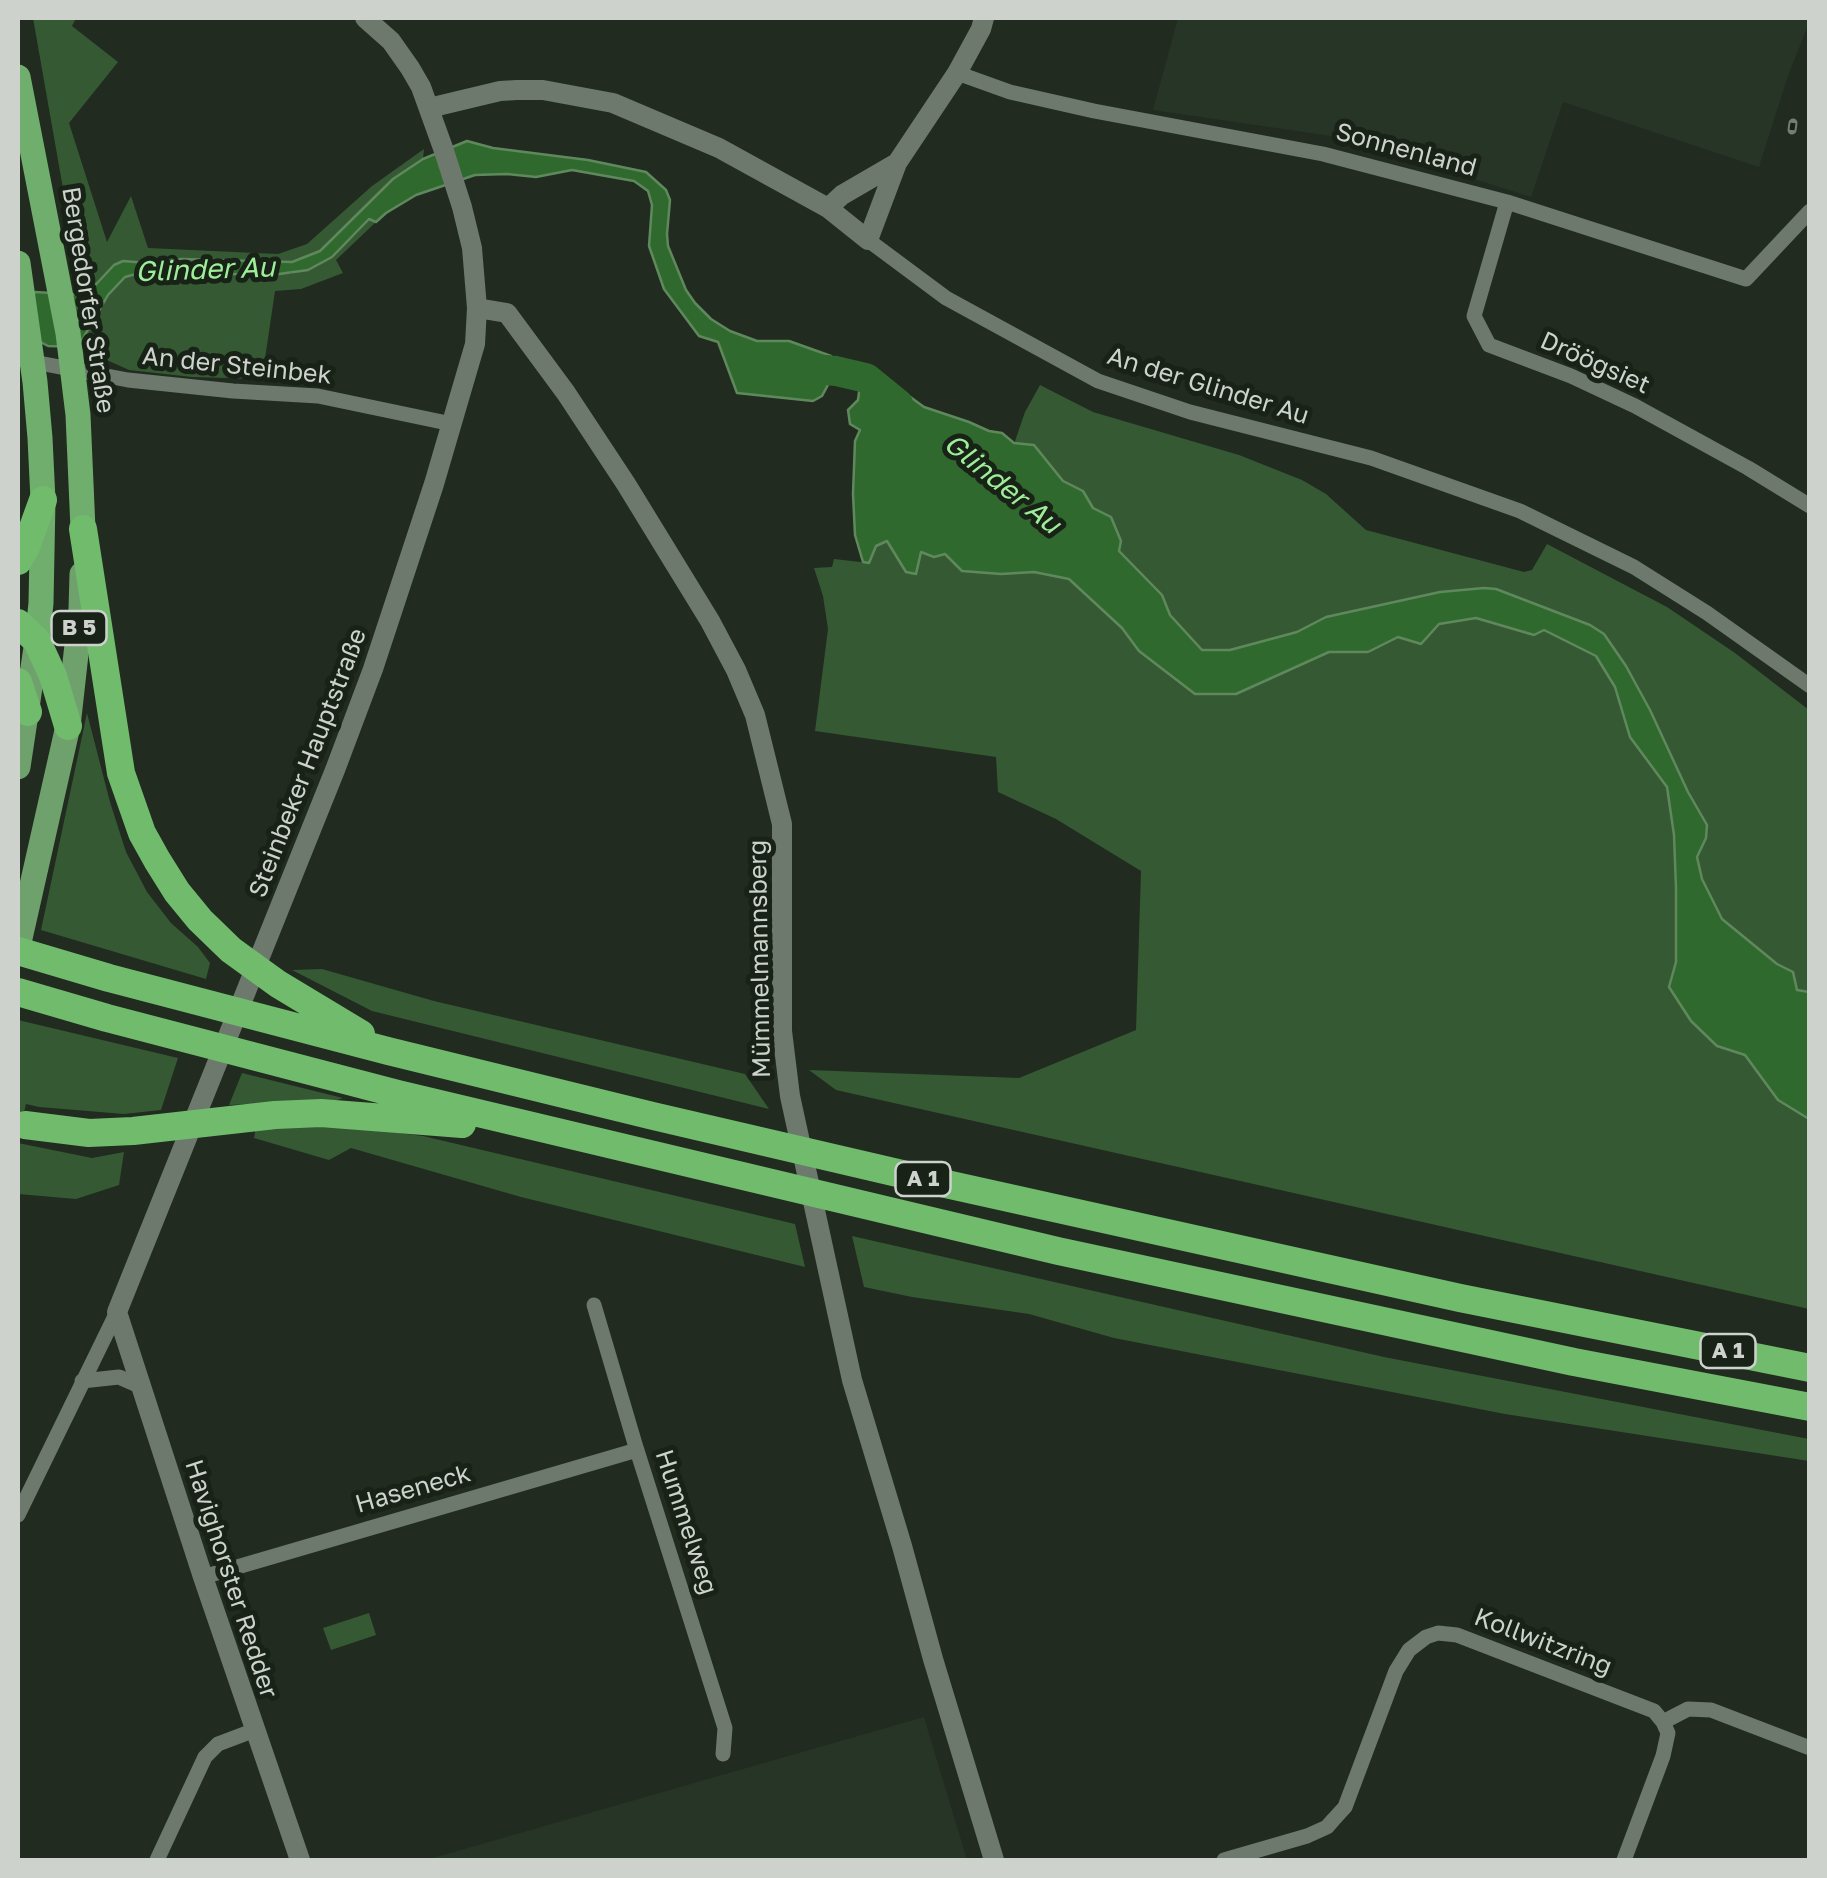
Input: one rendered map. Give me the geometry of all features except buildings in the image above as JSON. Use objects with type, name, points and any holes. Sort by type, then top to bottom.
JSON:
[{"type":"highway","name":"Bergedorfer Straße","points":[[18,77],[76,392],[83,530]]},
{"type":"highway","name":"B 5","points":[[18,264],[35,382],[43,500],[41,604],[28,632]]},
{"type":"highway","points":[[18,561],[43,500]]},
{"type":"highway","points":[[83,530],[121,773],[156,860],[200,920],[231,950],[278,984],[388,1051]]},
{"type":"highway","points":[[28,632],[54,676],[68,726]]},
{"type":"highway","points":[[18,682],[28,712]]},
{"type":"highway","name":"A 1","points":[[18,949],[127,983],[653,1116],[1460,1298],[1810,1368]]},
{"type":"highway","name":"A 1","points":[[18,992],[361,1085],[1058,1251],[1574,1362],[1810,1407]]},
{"type":"highway","points":[[25,1125],[133,1132],[320,1113],[542,1130]]},
{"type":"main road","name":"Bergedorfer Straße","points":[[18,949],[68,726],[81,608],[83,530]]},
{"type":"main road","name":"B 5","points":[[18,767],[28,712],[28,632]]},
{"type":"street","name":"Steinbeker Hauptstraße","points":[[18,1515],[117,1312],[336,770],[373,669],[475,344],[477,308],[472,248],[443,148],[420,87],[403,56],[364,18]]},
{"type":"street","points":[[868,240],[897,163],[958,73],[984,18]]},
{"type":"street","name":"Sonnenland","points":[[958,73],[1044,100],[1326,154],[1507,202],[1746,279],[1810,211]]},
{"type":"street","name":"An der Glinder Au","points":[[429,108],[517,90],[573,94],[613,103],[719,148],[828,208],[946,298],[1098,381],[1190,412],[1371,458],[1520,511],[1634,567],[1707,612],[1810,686]]},
{"type":"street","points":[[828,208],[842,194],[897,163]]},
{"type":"street","name":"Dröögsiet","points":[[1507,202],[1474,316],[1490,345],[1634,406],[1810,506]]},
{"type":"street","name":"Mümmelmannsberg","points":[[477,308],[507,313],[566,393],[710,621],[755,715],[782,824],[782,1031],[790,1096],[852,1380],[994,1860]]},
{"type":"street","name":"An der Steinbek","points":[[18,360],[128,380],[318,396],[452,424]]},
{"type":"street","name":"Hummelweg","points":[[594,1305],[725,1728],[723,1754]]},
{"type":"street","name":"Havighorster Redder","points":[[117,1312],[300,1860]]},
{"type":"street","points":[[82,1382],[119,1378],[142,1387]]},
{"type":"street","name":"Haseneck","points":[[203,1577],[637,1450]]},
{"type":"street","name":"Kollwitzring","points":[[1224,1860],[1327,1827],[1345,1807],[1396,1670],[1409,1650],[1438,1633],[1457,1635],[1654,1711],[1663,1722]]},
{"type":"street","points":[[1624,1860],[1663,1756],[1668,1733],[1663,1722],[1688,1710],[1712,1710],[1810,1748]]},
{"type":"street","points":[[156,1860],[205,1757],[218,1744],[255,1730]]},
{"type":"shaded area","points":[[33,18],[76,18],[72,26],[118,62],[69,123],[107,242],[131,196],[148,248],[278,254],[307,244],[372,186],[424,149],[423,159],[393,179],[320,251],[303,258],[267,263],[123,261],[87,295],[77,268]]},
{"type":"shaded area","points":[[1178,18],[1810,20],[1759,167],[1563,102],[1531,197],[1344,138],[1153,110]]},
{"type":"shaded area","points":[[370,218],[376,222],[336,260],[343,273],[301,289],[275,291],[262,379],[129,370],[78,347],[108,295],[124,277],[291,274],[354,236]]},
{"type":"shaded area","points":[[1040,385],[1093,412],[1239,455],[1302,480],[1326,494],[1366,530],[1524,572],[1532,570],[1547,544],[1667,607],[1809,710],[1809,992],[1797,991],[1793,972],[1777,964],[1722,919],[1702,879],[1697,857],[1707,825],[1650,710],[1604,634],[1590,625],[1496,589],[1484,588],[1440,592],[1326,617],[1297,632],[1230,650],[1202,650],[1170,615],[1162,595],[1119,551],[1111,517],[1093,508],[1083,491],[1063,481],[1034,445],[1014,444]]},
{"type":"shaded area","points":[[888,541],[906,572],[916,574],[921,551],[945,554],[1001,574],[1034,572],[1069,579],[1122,628],[1139,651],[1236,694],[1329,651],[1368,652],[1398,637],[1421,644],[1438,623],[1476,618],[1534,635],[1544,630],[1596,656],[1615,687],[1630,737],[1667,787],[1676,888],[1673,973],[1717,1046],[1745,1054],[1778,1100],[1809,1119],[1809,1309],[836,1090],[809,1070],[1019,1078],[1136,1030],[1141,871],[1056,819],[998,792],[996,757],[815,731],[828,629],[814,568],[832,567],[834,559],[869,563],[876,546]]},
{"type":"shaded area","points":[[87,713],[126,852],[147,892],[210,963],[206,979],[41,930]]},
{"type":"shaded area","points":[[322,969],[434,1001],[745,1074],[769,1109],[372,1011],[292,970]]},
{"type":"shaded area","points":[[18,1020],[178,1058],[161,1110],[124,1114],[26,1104],[18,1137]]},
{"type":"shaded area","points":[[242,1073],[343,1098],[229,1105]]},
{"type":"shaded area","points":[[336,1125],[423,1136],[795,1224],[805,1267],[521,1197],[351,1148],[329,1160],[254,1138],[256,1127]]},
{"type":"shaded area","points":[[18,1143],[92,1158],[124,1152],[119,1185],[76,1199],[18,1194]]},
{"type":"shaded area","points":[[852,1236],[1384,1357],[1809,1439],[1809,1461],[1505,1414],[1114,1338],[1029,1314],[864,1287]]},
{"type":"shaded area","points":[[369,1613],[376,1635],[331,1650],[323,1628]]},
{"type":"shaded area","points":[[924,1717],[967,1860],[426,1860]]},
{"type":"water","points":[[467,141],[646,172],[666,190],[670,200],[668,246],[695,303],[730,331],[757,341],[789,341],[831,356],[832,365],[837,368],[822,396],[813,401],[737,393],[718,342],[699,336],[664,289],[649,246],[652,205],[648,191],[634,181],[572,170],[536,177],[475,175],[416,195],[376,222],[369,219],[332,257],[308,270],[272,275],[188,273],[125,277],[108,295],[78,347],[48,346],[18,330],[35,292],[86,295],[114,265],[123,261],[292,262],[320,251],[393,179],[423,159]]},
{"type":"water","points":[[872,372],[924,407],[1002,433],[1014,443],[1034,445],[1063,481],[1083,491],[1093,508],[1111,517],[1121,541],[1119,551],[1162,595],[1170,615],[1202,650],[1230,650],[1297,632],[1326,617],[1440,592],[1484,588],[1496,589],[1590,625],[1604,634],[1650,710],[1707,825],[1697,857],[1702,879],[1722,919],[1777,964],[1793,972],[1797,990],[1809,992],[1809,1119],[1778,1100],[1745,1055],[1717,1046],[1691,1021],[1669,987],[1676,962],[1676,888],[1667,787],[1630,737],[1615,687],[1596,656],[1544,630],[1534,635],[1476,618],[1439,624],[1421,644],[1398,637],[1368,652],[1329,652],[1236,694],[1195,694],[1139,651],[1122,628],[1069,579],[1034,572],[962,571],[945,554],[934,557],[921,552],[916,574],[906,572],[887,541],[876,546],[869,563],[863,562],[855,535],[853,494],[855,441],[860,430],[850,424],[848,410],[858,400],[860,385]]},
{"type":"waterway","name":"Glinder Au","points":[[794,367],[866,378],[898,404]]},
{"type":"railway","points":[[1792,130],[1793,123]]}]
